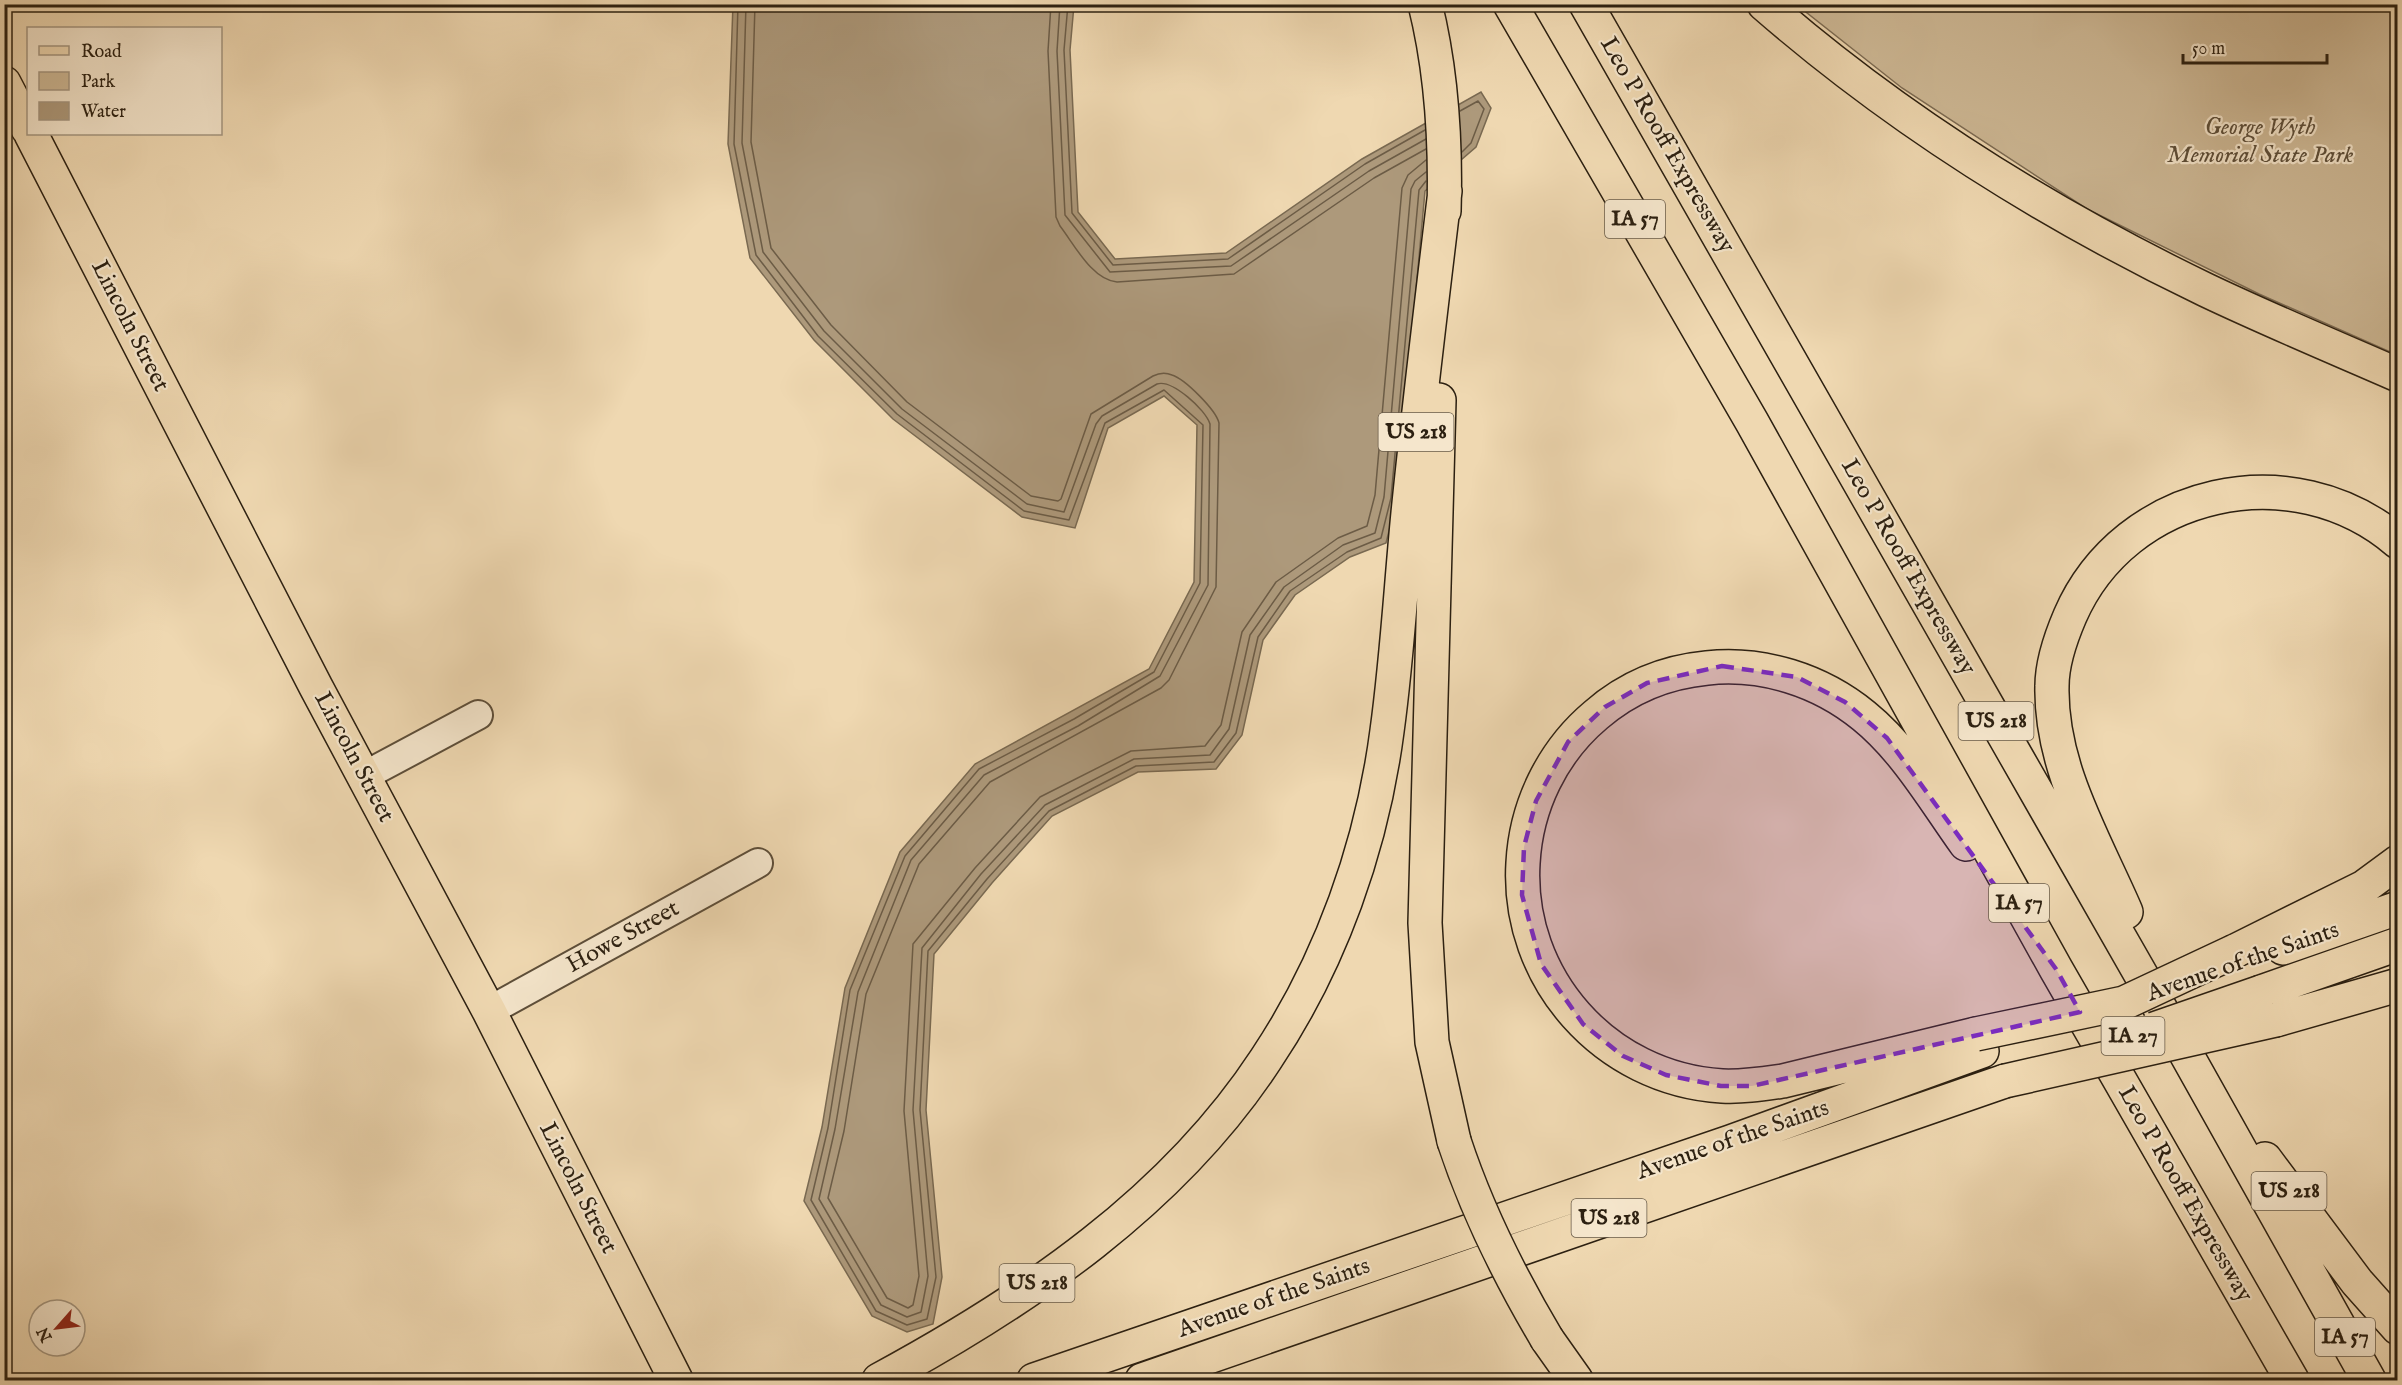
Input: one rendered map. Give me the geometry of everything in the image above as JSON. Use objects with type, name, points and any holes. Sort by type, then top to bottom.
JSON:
[{"type":"main road","name":"Leo P Rooff Expressway","points":[[1586,4],[2184,1050],[2369,1380]]},
{"type":"main road","points":[[1764,4],[1842,68],[1923,127],[2106,238],[2206,290],[2397,375]]},
{"type":"main road","name":"Leo P Rooff Expressway","points":[[1514,10],[1752,422],[2056,969],[2292,1380]]},
{"type":"main road","name":"US 218","points":[[879,1380],[952,1339],[1095,1243],[1180,1167],[1267,1059],[1319,966],[1343,905],[1366,833],[1387,731],[1415,438],[1445,191],[1440,82],[1428,18]]},
{"type":"main road","points":[[4,83],[27,127]]},
{"type":"main road","name":"Lincoln Street","points":[[32,135],[364,776],[489,1011],[676,1380]]},
{"type":"main road","points":[[1445,191],[1425,856],[1428,999],[1432,1042],[1454,1141],[1492,1241],[1547,1339],[1576,1380]]},
{"type":"main road","points":[[2184,1050],[2072,791],[2058,750],[2052,684],[2065,628],[2091,577],[2111,554],[2158,519],[2187,506],[2224,496],[2241,492],[2269,492],[2328,502],[2353,512],[2397,542]]},
{"type":"main road","points":[[1981,1041],[1752,1086],[1694,1082],[1666,1075],[1623,1056],[1602,1041],[1568,1007],[1542,964],[1526,918],[1522,869],[1526,835],[1536,801],[1556,760],[1574,736],[1605,707],[1625,693],[1672,675],[1722,666],[1748,667],[1797,677],[1818,686],[1865,716],[1887,738],[2056,969]]},
{"type":"main road","points":[[2238,957],[2364,887],[2397,862]]},
{"type":"main road","name":"Avenue of the Saints","points":[[1034,1380],[1730,1142],[1981,1041],[2124,1003],[2238,957],[2397,908]]},
{"type":"main road","name":"Avenue of the Saints","points":[[1142,1380],[2397,944]]},
{"type":"main road","points":[[2005,1081],[2276,1020],[2397,985]]},
{"type":"main road","name":"US 218","points":[[2184,1050],[2357,1282],[2397,1328]]},
{"type":"street","points":[[364,776],[478,716]]},
{"type":"street","name":"Howe Street","points":[[489,1011],[758,863]]},
{"type":"highlighted area","points":[[1722,666],[1797,677],[1845,702],[1887,738],[2056,969],[2080,1012],[1752,1086],[1721,1086],[1666,1075],[1623,1056],[1583,1024],[1541,964],[1522,895],[1524,847],[1536,801],[1568,742],[1605,707],[1647,683]]},
{"type":"green space","name":"George Wyth Memorial State Park","points":[[1797,5],[2397,5],[2397,355],[2259,294],[2087,209],[1902,88]]},
{"type":"water","points":[[733,4],[1074,5],[1070,50],[1078,212],[1115,259],[1226,253],[1362,159],[1481,92],[1491,108],[1476,147],[1425,191],[1397,499],[1386,543],[1350,557],[1295,595],[1263,640],[1242,735],[1216,769],[1138,772],[1052,816],[992,883],[934,954],[926,1110],[942,1277],[933,1324],[907,1332],[872,1316],[804,1201],[822,1127],[845,988],[900,852],[975,764],[1149,669],[1194,582],[1197,425],[1164,396],[1108,428],[1075,528],[1022,517],[893,419],[814,340],[750,258],[728,144]]}]
